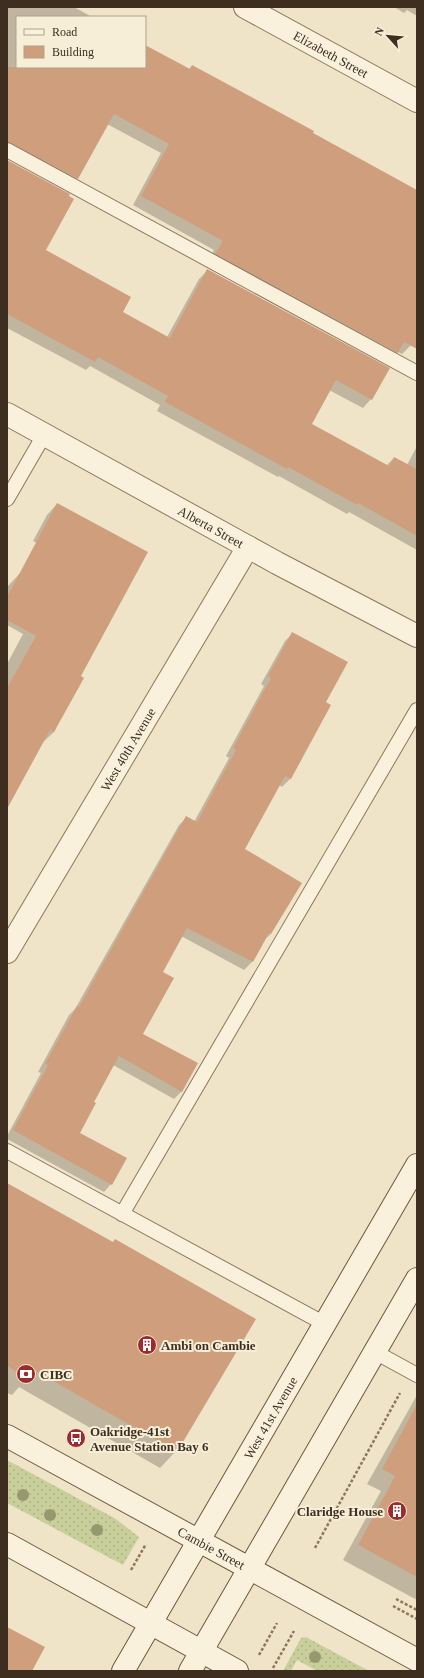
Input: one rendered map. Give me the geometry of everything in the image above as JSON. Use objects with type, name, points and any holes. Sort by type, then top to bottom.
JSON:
[{"type":"main road","name":"Elizabeth Street","points":[[245,7],[417,101]]},
{"type":"main road","name":"Alberta Street","points":[[7,414],[248,547],[417,636]]},
{"type":"main road","name":"West 40th Avenue","points":[[7,952],[248,547]]},
{"type":"main road","name":"West 41st Avenue","points":[[123,1671],[417,1165]]},
{"type":"main road","points":[[190,1671],[417,1279]]},
{"type":"main road","name":"Cambie Street","points":[[7,1436],[417,1660]]},
{"type":"main road","points":[[7,1544],[237,1671]]},
{"type":"lane","points":[[7,150],[417,373]]},
{"type":"lane","points":[[7,499],[44,435]]},
{"type":"lane","points":[[122,1214],[417,710]]},
{"type":"lane","points":[[7,1151],[325,1324]]},
{"type":"lane","points":[[375,1352],[417,1375]]},
{"type":"path","points":[[315,1548],[402,1391]]},
{"type":"path","points":[[131,1570],[146,1544]]},
{"type":"path","points":[[396,1599],[417,1610]]},
{"type":"path","points":[[393,1606],[417,1619]]},
{"type":"path","points":[[259,1655],[277,1623]]},
{"type":"path","points":[[273,1668],[294,1631]]},
{"type":"green space","points":[[7,1460],[116,1519],[139,1537],[123,1565],[7,1503]]},
{"type":"green space","points":[[306,1637],[369,1671],[317,1671],[297,1660],[291,1671],[283,1671],[301,1638]]},
{"type":"building","points":[[146,46],[190,69],[192,65],[314,131],[313,133],[417,190],[417,349],[404,342],[398,353],[215,254],[223,241],[141,196],[169,144],[114,114],[78,179],[7,142],[7,67],[146,68]]},
{"type":"building","points":[[7,160],[70,194],[69,196],[74,199],[46,250],[131,297],[123,312],[170,338],[207,269],[390,368],[372,400],[336,380],[312,424],[389,466],[394,457],[417,469],[417,536],[358,503],[357,505],[288,467],[287,469],[165,402],[168,396],[98,357],[95,362],[7,314]]},
{"type":"building","points":[[57,503],[148,552],[81,676],[84,678],[54,732],[50,730],[7,809],[7,688],[36,636],[7,620],[7,597]]},
{"type":"building","points":[[292,632],[348,662],[326,702],[331,705],[291,779],[285,776],[245,849],[302,883],[271,934],[269,933],[253,962],[187,928],[163,972],[174,978],[143,1034],[198,1063],[182,1092],[119,1056],[94,1102],[96,1103],[80,1133],[127,1158],[112,1185],[13,1130],[48,1065],[45,1064],[77,1006],[79,1007],[186,816],[197,822],[236,750],[233,748],[271,678],[268,676]]},
{"type":"building","name":"Ambi on Cambie","points":[[7,1183],[113,1242],[115,1239],[256,1319],[177,1452],[34,1370],[29,1379],[7,1366]]},
{"type":"building","name":"Claridge House","points":[[417,1404],[417,1577],[358,1545],[395,1476],[382,1469]]},
{"type":"building","points":[[7,1627],[45,1647],[32,1671],[7,1671]]},
{"type":"place","name":"Ambi on Cambie","points":[[147,1345]]},
{"type":"place","name":"CIBC","points":[[26,1374]]},
{"type":"place","name":"Oakridge-41st Avenue Station Bay 6","points":[[76,1438]]},
{"type":"place","name":"Claridge House","points":[[397,1511]]}]
